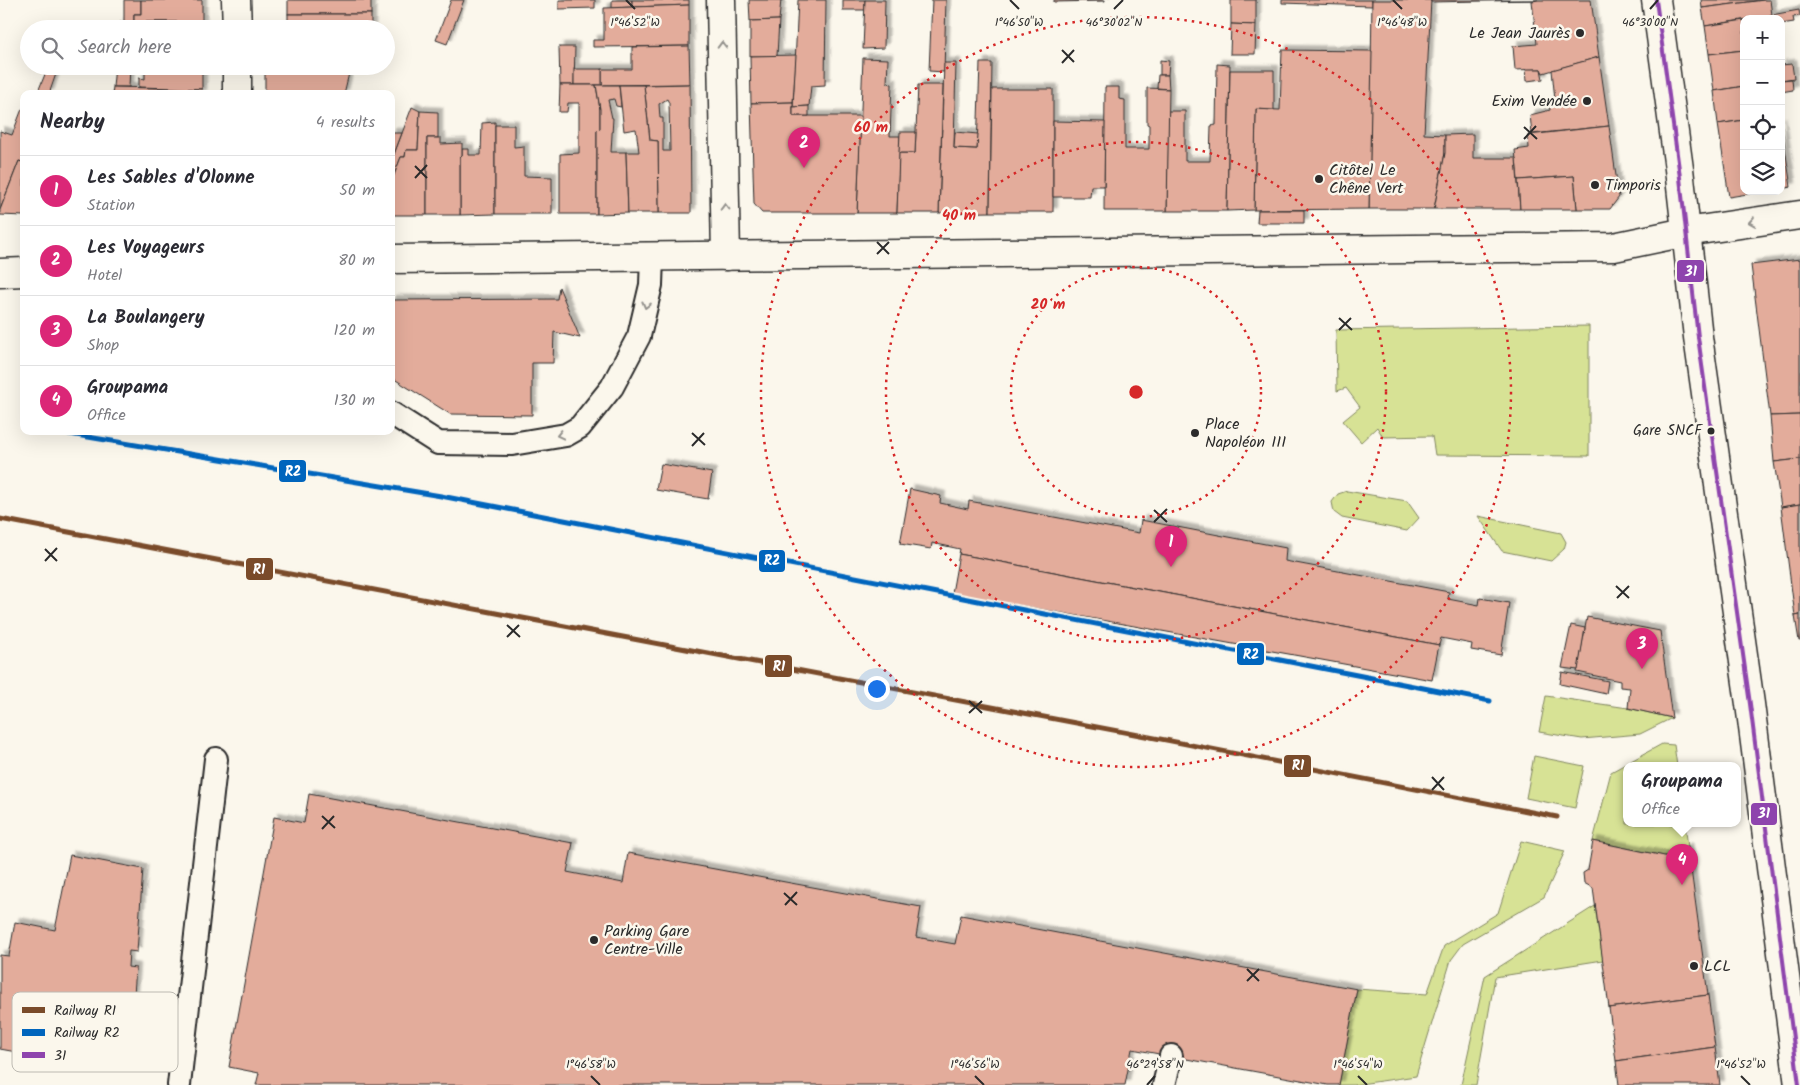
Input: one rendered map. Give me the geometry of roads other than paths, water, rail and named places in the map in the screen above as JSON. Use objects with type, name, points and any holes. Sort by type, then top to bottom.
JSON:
[{"type":"street","points":[[236,0],[237,20]]},
{"type":"street","points":[[721,0],[726,256]]},
{"type":"street","points":[[1656,0],[1698,337],[1750,704],[1799,1085]]},
{"type":"street","points":[[237,75],[237,90]]},
{"type":"street","points":[[395,259],[1614,247],[1686,232],[1800,215]]},
{"type":"street","points":[[0,273],[20,272]]},
{"type":"lane","points":[[395,416],[438,443],[512,444],[566,435],[580,427],[612,387],[639,336],[652,285],[652,257]]},
{"type":"lane","points":[[179,1085],[216,759]]},
{"type":"lane","points":[[1164,1085],[1171,1056]]},
{"type":"rail line","name":"R2","points":[[76,435],[441,496],[1490,701]]},
{"type":"rail line","name":"R1","points":[[0,519],[777,666],[1557,817]]},
{"type":"place","name":"Le Jean Jaurès","points":[[1580,33]]},
{"type":"place","name":"Exim Vendée","points":[[1587,101]]},
{"type":"place","name":"Les Voyageurs","points":[[804,168]]},
{"type":"place","name":"Citôtel Le Chêne Vert","points":[[1319,179]]},
{"type":"place","name":"Timporis","points":[[1595,185]]},
{"type":"place","name":"Gare SNCF","points":[[1711,431]]},
{"type":"place","name":"Place Napoléon III","points":[[1195,433]]},
{"type":"place","name":"Les Sables d'Olonne","points":[[1171,567]]},
{"type":"place","name":"La Boulangery","points":[[1642,669]]},
{"type":"place","name":"Groupama","points":[[1682,885]]},
{"type":"place","name":"Parking Gare Centre-Ville","points":[[594,940]]},
{"type":"place","name":"LCL","points":[[1694,966]]}]
